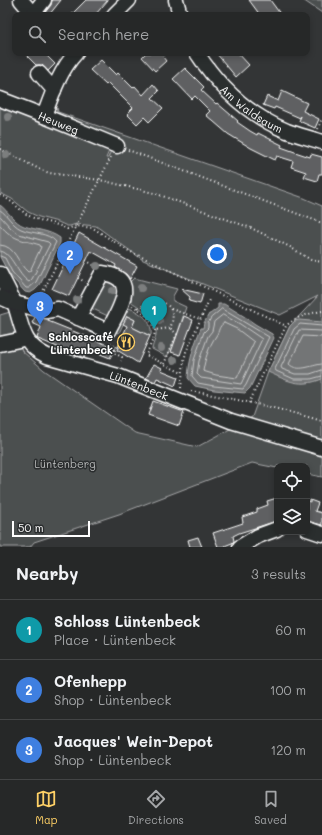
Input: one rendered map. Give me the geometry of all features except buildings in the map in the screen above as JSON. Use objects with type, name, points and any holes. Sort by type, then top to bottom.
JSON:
[{"type":"street","points":[[21,0],[31,12]]},
{"type":"street","points":[[35,12],[44,0]]},
{"type":"street","points":[[117,12],[129,0]]},
{"type":"street","points":[[176,0],[179,12]]},
{"type":"street","points":[[44,116],[54,90],[72,56]]},
{"type":"street","name":"Am Waldsaum","points":[[199,56],[221,85],[256,115],[287,131],[322,142]]},
{"type":"street","points":[[39,73],[54,90]]},
{"type":"street","name":"Heuweg","points":[[0,99],[117,146]]},
{"type":"street","name":"Lüntenbeck","points":[[0,274],[14,303],[25,337],[34,348],[47,356],[118,376],[231,421],[322,448]]},
{"type":"street","points":[[0,297],[14,303],[46,311],[58,309],[78,318]]},
{"type":"street","points":[[0,309],[14,303]]},
{"type":"street","points":[[0,344],[19,340],[25,337]]},
{"type":"street","points":[[240,547],[258,536],[274,530]]},
{"type":"street","points":[[310,530],[322,534]]},
{"type":"path","points":[[35,308],[117,146],[322,223]]},
{"type":"path","points":[[0,149],[49,173],[100,180],[154,192],[251,228],[290,247],[311,260],[322,262]]},
{"type":"path","points":[[0,195],[14,203],[30,216],[67,229],[76,226],[93,228],[127,250],[286,326]]},
{"type":"path","points":[[172,397],[179,390],[181,390],[182,373],[186,352],[209,300]]},
{"type":"path","points":[[182,373],[146,355],[154,337],[155,330],[150,321],[138,308],[151,302],[157,302],[166,305],[171,309],[200,319]]},
{"type":"path","points":[[170,328],[173,320],[171,309]]},
{"type":"path","points":[[249,403],[286,326],[294,319],[322,311]]},
{"type":"path","points":[[155,330],[170,328]]},
{"type":"path","points":[[164,364],[176,334],[170,328]]},
{"type":"path","points":[[106,342],[117,346],[114,353],[122,357],[120,361]]},
{"type":"path","points":[[186,391],[249,403],[322,421]]},
{"type":"green space","points":[[303,0],[322,0],[322,13]]},
{"type":"green space","name":"Lüntenberg","points":[[0,106],[112,144],[106,158],[108,158],[115,140],[57,114],[57,108],[58,112],[304,198],[322,206],[322,477],[310,475],[310,463],[274,463],[274,467],[252,463],[119,514],[34,542],[30,547],[0,547],[0,315],[10,312],[22,351],[44,370],[135,433],[197,447],[252,417],[268,372],[290,326],[318,296],[280,315],[143,260],[96,226],[76,224],[67,226],[39,217],[28,212],[12,199],[0,193]]},
{"type":"green space","points":[[134,278],[177,289],[173,296],[173,301],[186,307],[178,332],[167,357],[152,349],[156,330],[155,325],[149,316],[136,305],[127,300],[129,283]]},
{"type":"green space","points":[[107,279],[122,287],[110,317],[91,307],[101,285]]},
{"type":"green space","points":[[123,306],[134,310],[147,320],[151,329],[150,336],[132,327],[135,320],[127,316],[119,333],[115,331]]},
{"type":"water","points":[[0,205],[15,220],[24,226],[56,235],[60,238],[60,243],[40,285],[30,293],[25,292],[9,274],[0,257]]},
{"type":"water","points":[[218,304],[224,304],[272,334],[274,338],[250,388],[245,393],[214,390],[195,386],[188,378],[189,365],[196,340],[209,314],[218,308]]},
{"type":"water","points":[[295,321],[322,322],[322,379],[314,382],[301,383],[288,381],[268,372],[290,326]]},
{"type":"place","name":"Ofenhepp","points":[[70,274]]},
{"type":"place","name":"Jacques' Wein-Depot","points":[[40,325]]},
{"type":"place","name":"Schloss Lüntenbeck","points":[[154,329]]},
{"type":"place","name":"Schlosscafé Lüntenbeck","points":[[126,342]]}]
